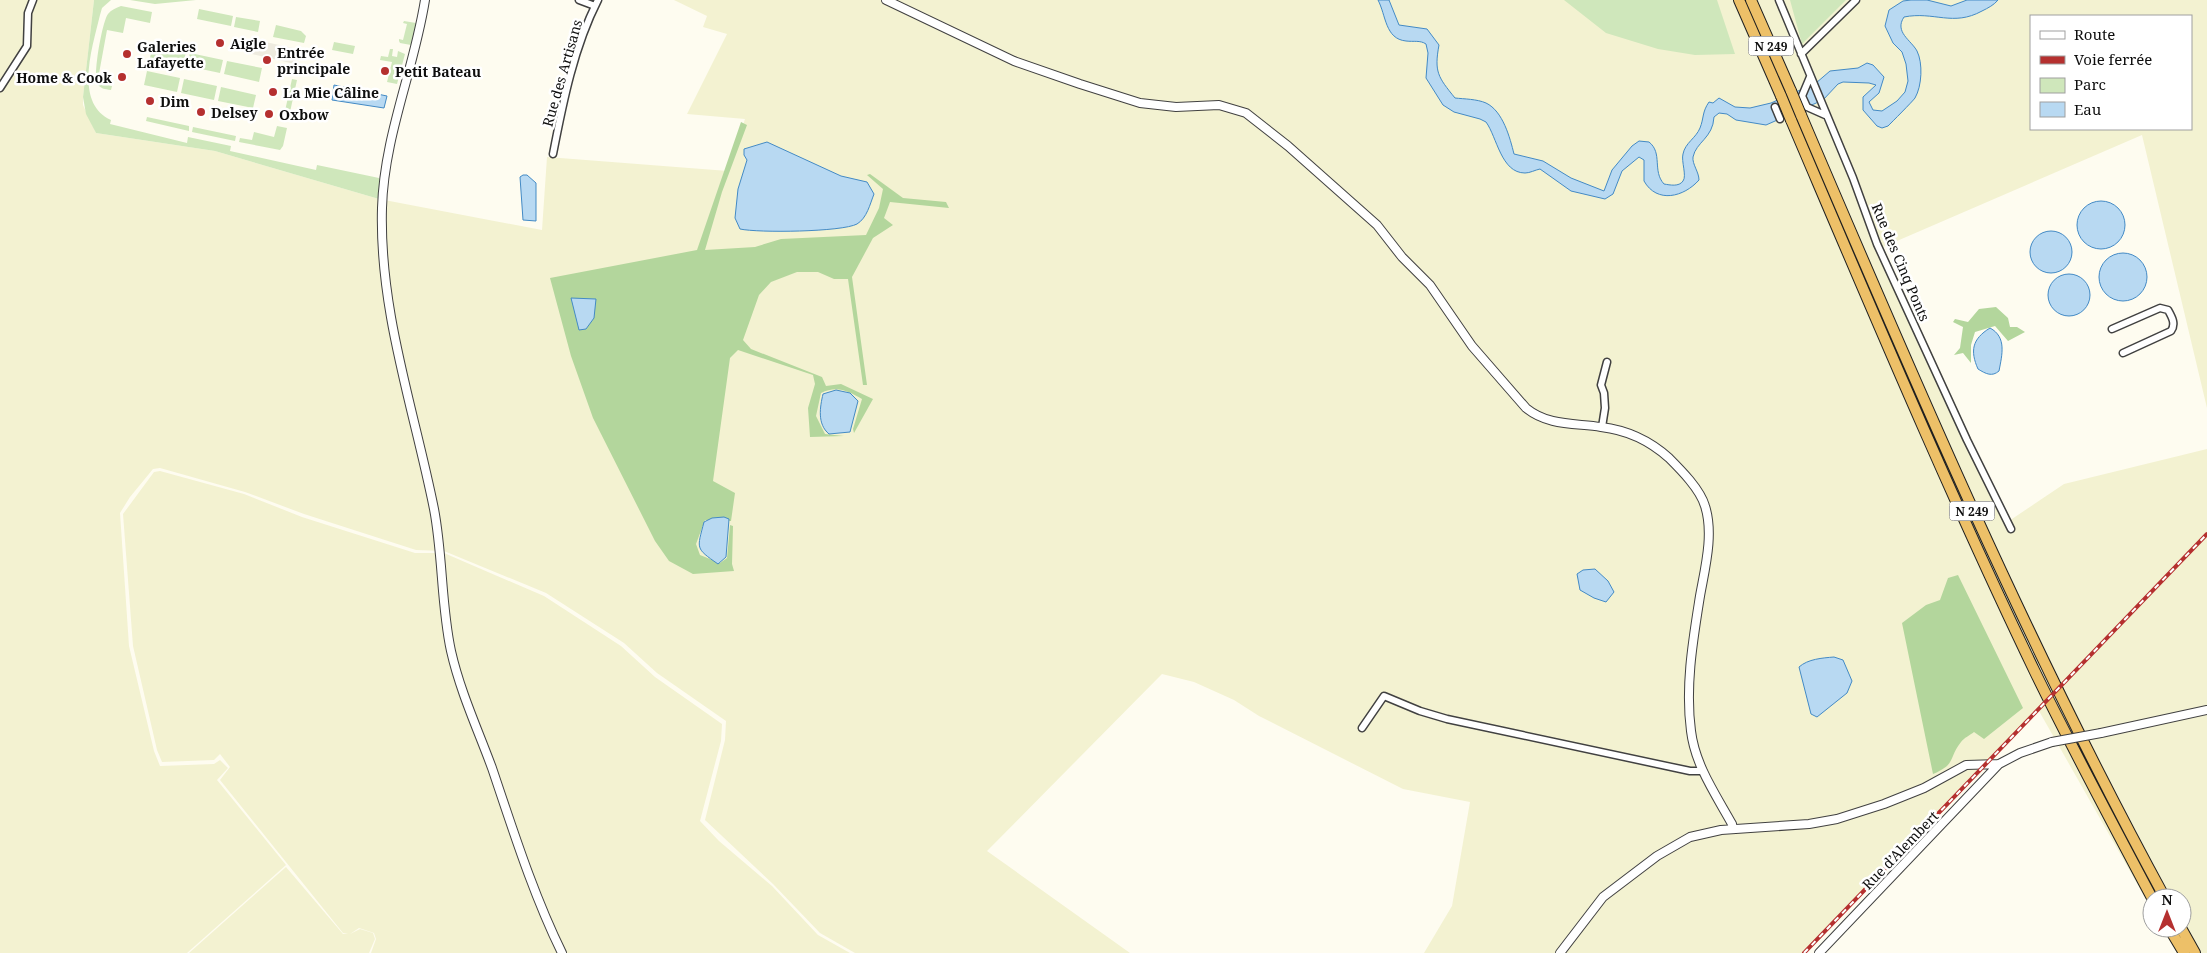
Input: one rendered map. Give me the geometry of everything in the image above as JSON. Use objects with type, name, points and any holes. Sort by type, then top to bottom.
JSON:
[{"type":"highway","name":"N 249","points":[[1739,0],[1983,562],[2055,712],[2147,888]]},
{"type":"highway","name":"N 249","points":[[1752,0],[1791,91],[1804,111],[1990,549],[2058,692],[2160,888]]},
{"type":"highway","points":[[2168,938],[2176,953]]},
{"type":"highway","points":[[2175,938],[2184,953]]},
{"type":"highway","points":[[2187,938],[2195,953]]},
{"type":"street","points":[[0,88],[27,46],[28,14],[33,0]]},
{"type":"street","points":[[425,0],[422,21],[390,143],[382,207],[382,241],[386,293],[402,373],[434,511],[451,651],[518,843],[562,953]]},
{"type":"street","points":[[579,0],[596,3]]},
{"type":"street","points":[[886,0],[1014,61],[1089,87],[1156,106],[1218,105],[1246,113],[1288,146],[1377,224],[1402,257],[1430,285],[1472,346],[1535,416],[1553,422],[1602,427],[1632,433],[1657,448],[1684,475],[1705,505],[1708,535],[1693,640],[1689,698],[1691,733],[1703,771],[1733,829]]},
{"type":"street","name":"Rue des Cinq Ponts","points":[[1778,0],[1853,178],[1881,252],[1967,440],[2011,529]]},
{"type":"street","points":[[1801,54],[1856,0]]},
{"type":"street","name":"Rue des Artisans","points":[[553,154],[564,98],[596,3]]},
{"type":"street","points":[[1810,77],[1802,96],[1804,111],[1827,118]]},
{"type":"street","points":[[1775,107],[1780,119]]},
{"type":"street","points":[[2112,329],[2160,308],[2168,310],[2172,317],[2174,328],[2172,331],[2123,353]]},
{"type":"street","points":[[1602,427],[1606,408],[1601,384],[1607,362]]},
{"type":"street","points":[[1362,728],[1384,696],[1420,712],[1447,719],[1690,771],[1703,771]]},
{"type":"street","points":[[1560,953],[1603,897],[1650,861],[1672,846],[1690,837],[1733,829],[1809,824],[1837,819],[1884,804],[1924,788],[1966,765],[2000,764],[2020,753],[2052,742],[2207,710]]},
{"type":"street","name":"Rue d’Alembert","points":[[1819,953],[1945,820],[1995,772],[2000,764]]},
{"type":"green space","points":[[0,0],[94,0],[83,105],[96,133],[215,151],[379,199],[542,230],[547,157],[728,171],[745,119],[687,114],[727,34],[703,27],[707,16],[674,0],[2207,0],[2207,408],[2142,135],[1883,247],[2009,521],[2064,484],[2207,449],[2207,953],[2177,953],[2168,938],[2192,938],[2192,888],[2142,888],[2142,892],[2039,711],[1802,953],[1424,953],[1452,906],[1470,802],[1403,789],[1259,716],[1234,700],[1194,682],[1162,674],[987,851],[1130,953],[855,953],[820,933],[773,884],[705,820],[725,740],[726,721],[657,673],[624,643],[546,593],[444,551],[416,550],[304,514],[245,492],[160,468],[153,469],[130,497],[120,513],[129,646],[154,751],[160,766],[214,764],[220,760],[228,768],[217,780],[286,865],[187,953],[0,953]]},
{"type":"green space","points":[[94,0],[111,0],[102,8],[93,42],[89,72],[89,87],[92,101],[99,112],[111,120],[110,124],[187,143],[188,137],[231,146],[230,151],[316,170],[317,165],[379,178],[381,181],[379,199],[215,151],[96,133],[86,114],[83,97]]},
{"type":"green space","points":[[130,0],[196,0],[155,4]]},
{"type":"green space","points":[[1564,0],[1717,0],[1735,54],[1695,55],[1658,49],[1606,33]]},
{"type":"green space","points":[[1790,0],[1846,0],[1802,44]]},
{"type":"green space","points":[[121,6],[152,12],[150,23],[126,18],[123,33],[107,30],[98,79],[101,83],[112,86],[111,90],[101,88],[97,83],[97,60],[108,14]]},
{"type":"green space","points":[[199,9],[233,16],[231,26],[197,19]]},
{"type":"green space","points":[[236,17],[260,21],[258,32],[234,27]]},
{"type":"green space","points":[[404,21],[416,23],[411,45],[400,43],[399,41],[399,39],[403,40],[407,24],[403,23]]},
{"type":"green space","points":[[276,25],[301,31],[306,36],[304,43],[273,37]]},
{"type":"green space","points":[[334,42],[355,46],[353,54],[332,50]]},
{"type":"green space","points":[[153,45],[186,52],[183,65],[150,58]]},
{"type":"green space","points":[[390,49],[393,49],[392,56],[397,57],[398,51],[405,54],[397,84],[387,82],[392,62],[380,60],[381,56],[388,57]]},
{"type":"green space","points":[[190,53],[223,60],[220,73],[187,66]]},
{"type":"green space","points":[[227,61],[262,68],[259,82],[224,74]]},
{"type":"green space","points":[[147,71],[180,78],[177,92],[144,85]]},
{"type":"green space","points":[[184,79],[217,86],[214,100],[181,93]]},
{"type":"green space","points":[[292,79],[297,80],[290,112],[285,111]]},
{"type":"green space","points":[[221,87],[256,95],[253,108],[218,101]]},
{"type":"green space","points":[[147,117],[189,126],[189,131],[146,121]]},
{"type":"green space","points":[[741,122],[747,125],[722,192],[705,250],[755,247],[781,239],[866,235],[879,208],[883,189],[867,175],[870,174],[903,198],[946,202],[949,208],[890,202],[884,218],[893,225],[873,238],[852,277],[867,385],[863,385],[848,279],[834,279],[818,272],[797,272],[771,282],[759,295],[743,340],[751,349],[822,377],[826,386],[841,384],[873,399],[854,433],[853,429],[862,399],[847,391],[837,389],[821,393],[816,416],[825,434],[844,436],[810,437],[808,408],[815,384],[813,375],[738,350],[730,358],[713,481],[735,493],[731,521],[705,520],[696,544],[700,555],[720,563],[727,558],[730,525],[733,526],[732,564],[734,571],[693,574],[669,561],[655,541],[593,418],[571,356],[550,278],[697,250]]},
{"type":"green space","points":[[277,126],[287,128],[283,146],[280,150],[239,142],[240,138],[252,140],[254,132],[274,137]]},
{"type":"green space","points":[[193,127],[236,136],[235,141],[192,132]]},
{"type":"green space","points":[[1996,307],[2008,318],[2010,327],[2017,327],[2025,332],[2008,341],[1995,326],[1975,332],[1971,345],[1971,363],[1963,353],[1954,355],[1960,348],[1963,327],[1953,322],[1955,319],[1968,322],[1979,309]]},
{"type":"green space","points":[[160,471],[244,494],[302,517],[415,553],[444,553],[544,596],[621,646],[655,677],[722,724],[721,741],[700,821],[719,841],[772,886],[818,935],[850,953],[371,953],[376,939],[374,933],[359,928],[350,934],[360,929],[373,933],[375,939],[369,953],[189,953],[286,867],[343,934],[348,934],[343,933],[220,780],[230,767],[220,754],[214,760],[162,762],[157,750],[133,646],[123,514],[154,472]]},
{"type":"green space","points":[[1958,575],[2023,708],[1984,739],[1974,732],[1965,738],[1957,748],[1949,764],[1933,774],[1902,623],[1926,605],[1940,600],[1948,578]]},
{"type":"shaded area","points":[[256,40],[298,49],[295,64],[252,54]]},
{"type":"water","points":[[1378,0],[1389,0],[1399,25],[1427,29],[1439,45],[1437,68],[1445,85],[1455,98],[1486,103],[1497,112],[1505,126],[1514,154],[1543,161],[1571,178],[1604,191],[1612,170],[1632,146],[1639,141],[1649,142],[1656,151],[1660,179],[1664,184],[1674,185],[1681,183],[1684,179],[1684,150],[1698,132],[1709,102],[1713,103],[1719,98],[1735,107],[1750,108],[1771,103],[1816,83],[1830,71],[1858,68],[1867,63],[1873,65],[1884,77],[1879,93],[1869,102],[1873,110],[1882,111],[1897,101],[1905,92],[1908,81],[1902,52],[1893,43],[1885,26],[1889,10],[1903,1],[1911,0],[1927,0],[1951,6],[1967,0],[1998,0],[1993,5],[1972,16],[1962,18],[1904,17],[1901,22],[1902,31],[1919,56],[1921,68],[1920,81],[1915,98],[1888,126],[1882,128],[1877,126],[1863,110],[1863,97],[1876,85],[1869,83],[1843,82],[1838,84],[1823,100],[1766,125],[1736,120],[1727,114],[1719,113],[1714,117],[1711,130],[1697,147],[1693,157],[1699,180],[1693,186],[1678,194],[1663,195],[1656,193],[1644,181],[1644,160],[1639,157],[1622,171],[1613,194],[1605,199],[1571,191],[1540,169],[1525,173],[1510,167],[1505,161],[1486,122],[1454,112],[1443,105],[1426,78],[1428,53],[1426,44],[1406,41],[1394,36],[1387,25]]},
{"type":"water","points":[[334,85],[387,96],[384,108],[332,100]]},
{"type":"water","points":[[767,142],[841,176],[867,182],[874,194],[863,218],[857,224],[835,229],[781,231],[740,229],[735,218],[738,189],[747,160],[744,155],[744,149]]},
{"type":"water","points":[[527,175],[536,183],[536,221],[523,220],[520,177]]},
{"type":"water","points":[[2096,201],[2106,201],[2115,205],[2121,211],[2125,225],[2121,239],[2115,245],[2106,249],[2096,249],[2087,245],[2081,239],[2077,230],[2077,220],[2081,211],[2087,205]]},
{"type":"water","points":[[2051,231],[2066,237],[2072,252],[2066,267],[2051,273],[2036,267],[2030,252],[2036,237]]},
{"type":"water","points":[[2118,253],[2128,253],[2140,260],[2147,272],[2147,282],[2140,294],[2128,301],[2118,301],[2110,297],[2103,290],[2099,282],[2099,272],[2103,264],[2110,257]]},
{"type":"water","points":[[2073,274],[2081,277],[2087,283],[2090,295],[2087,307],[2081,313],[2065,316],[2057,313],[2051,307],[2048,291],[2051,283],[2057,277]]},
{"type":"water","points":[[571,298],[596,299],[594,318],[586,329],[579,330]]},
{"type":"water","points":[[1990,328],[1999,336],[2002,347],[1999,371],[1991,374],[1978,369],[1974,357],[1976,341]]},
{"type":"water","points":[[836,390],[850,393],[858,401],[850,432],[829,434],[821,420],[821,404],[823,394]]},
{"type":"water","points":[[724,517],[729,519],[726,557],[718,564],[702,551],[699,543],[704,522],[712,518]]},
{"type":"water","points":[[1595,569],[1608,581],[1614,592],[1606,602],[1580,590],[1577,574],[1583,570]]},
{"type":"water","points":[[1834,657],[1843,660],[1852,681],[1847,693],[1817,717],[1811,714],[1799,667],[1820,658]]},
{"type":"railway","points":[[1804,953],[2207,534]]},
{"type":"place","name":"Aigle","points":[[220,43]]},
{"type":"place","name":"Galeries Lafayette","points":[[127,54]]},
{"type":"place","name":"Entrée principale","points":[[267,60]]},
{"type":"place","name":"Petit Bateau","points":[[385,71]]},
{"type":"place","name":"Home & Cook","points":[[122,77]]},
{"type":"place","name":"La Mie Câline","points":[[273,92]]},
{"type":"place","name":"Dim","points":[[150,101]]},
{"type":"place","name":"Delsey","points":[[201,112]]},
{"type":"place","name":"Oxbow","points":[[269,114]]}]
